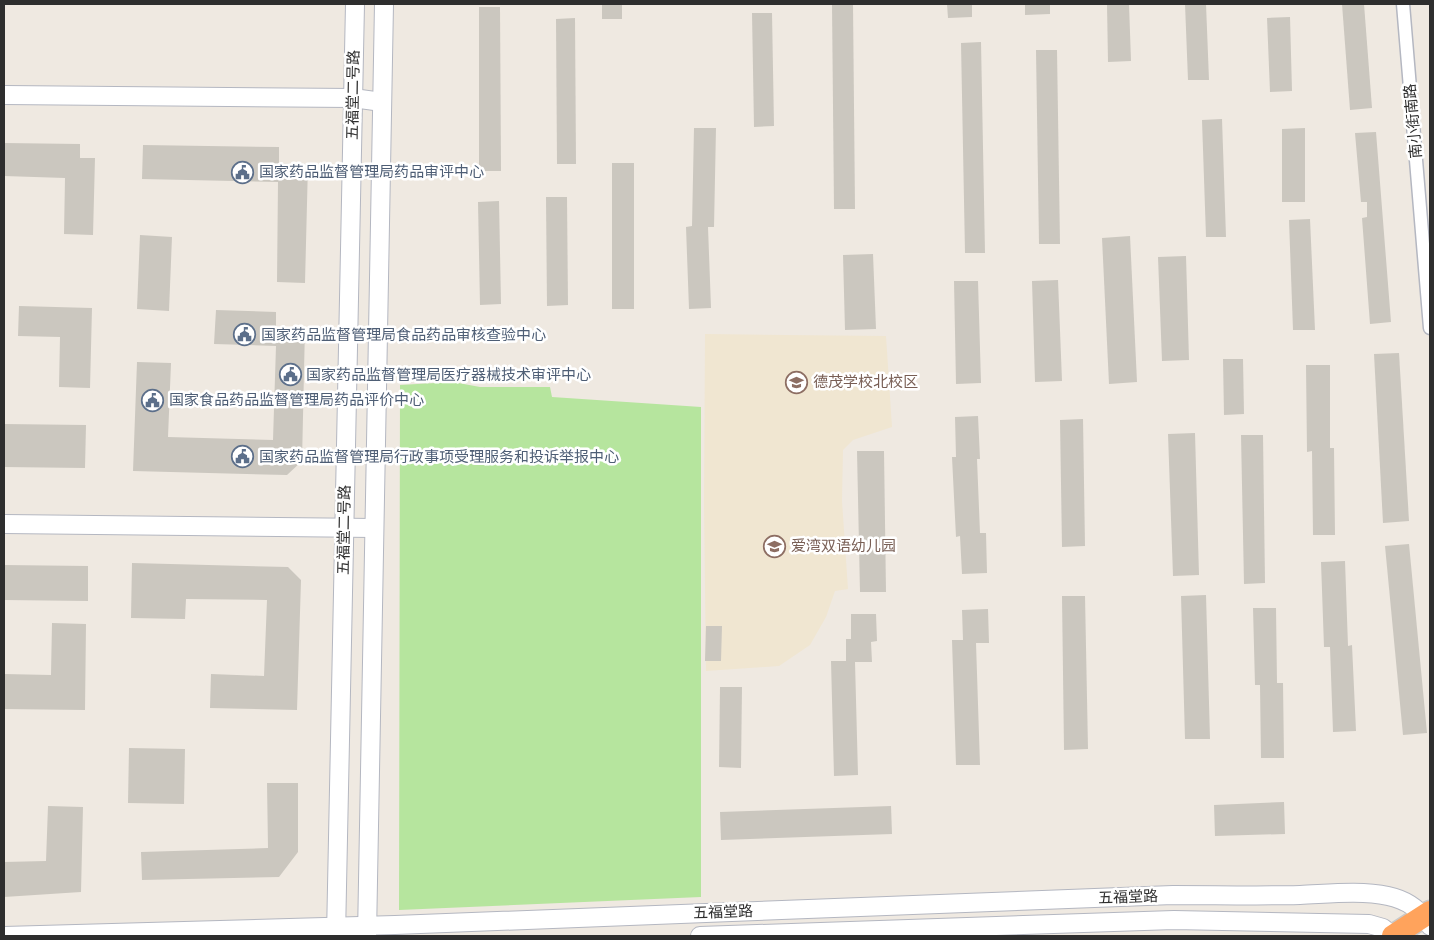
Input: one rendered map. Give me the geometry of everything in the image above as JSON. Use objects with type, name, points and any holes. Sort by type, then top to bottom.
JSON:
[{"type":"highway","points":[[1393,936],[1428,918]]},
{"type":"main road","name":"五福堂二号路","points":[[336,931],[355,4]]},
{"type":"main road","name":"五福堂二号路","points":[[367,931],[384,4]]},
{"type":"main road","points":[[4,95],[353,98],[382,102]]},
{"type":"main road","points":[[4,524],[374,528]]},
{"type":"main road","name":"五福堂路","points":[[4,936],[367,931],[1173,895],[1279,896],[1372,893],[1404,901],[1428,918]]},
{"type":"main road","name":"五福堂路","points":[[700,936],[934,932],[1174,920],[1368,924],[1383,928],[1393,936]]},
{"type":"street","name":"南小街南路","points":[[1403,4],[1430,328]]},
{"type":"shaded area","points":[[705,334],[886,336],[892,427],[853,440],[843,450],[842,501],[848,589],[835,591],[826,617],[810,645],[779,666],[706,671],[704,503]]},
{"type":"green space","points":[[453,382],[480,387],[550,387],[552,397],[701,407],[701,897],[399,910],[400,385]]},
{"type":"building","points":[[602,4],[622,4],[622,19],[602,19]]},
{"type":"building","points":[[832,4],[853,4],[855,209],[834,209]]},
{"type":"building","points":[[947,4],[972,4],[972,17],[948,18]]},
{"type":"building","points":[[1025,4],[1050,4],[1050,14],[1025,15]]},
{"type":"building","points":[[1107,4],[1129,4],[1131,61],[1108,62]]},
{"type":"building","points":[[1185,4],[1206,4],[1209,80],[1188,80]]},
{"type":"building","points":[[1342,4],[1364,4],[1372,108],[1350,110]]},
{"type":"building","points":[[479,7],[500,7],[501,171],[479,171]]},
{"type":"building","points":[[752,13],[772,13],[774,126],[754,127]]},
{"type":"building","points":[[1290,17],[1292,91],[1270,92],[1267,18]]},
{"type":"building","points":[[575,18],[576,164],[557,164],[556,19]]},
{"type":"building","points":[[981,42],[985,253],[965,253],[961,43]]},
{"type":"building","points":[[1036,50],[1057,50],[1060,244],[1039,244]]},
{"type":"building","points":[[1222,119],[1226,237],[1206,237],[1202,120]]},
{"type":"building","points":[[694,128],[716,128],[714,227],[708,227],[711,308],[689,309],[686,227],[692,226]]},
{"type":"building","points":[[1305,128],[1305,202],[1282,202],[1282,129]]},
{"type":"building","points":[[1376,132],[1391,322],[1370,324],[1362,218],[1367,217],[1367,202],[1361,202],[1355,133]]},
{"type":"building","points":[[4,143],[80,144],[80,158],[95,158],[93,235],[64,234],[65,178],[4,176]]},
{"type":"building","points":[[143,145],[279,147],[279,163],[308,164],[305,283],[277,282],[278,182],[142,179]]},
{"type":"building","points":[[612,163],[634,163],[634,309],[612,309]]},
{"type":"building","points":[[546,197],[567,197],[568,305],[547,306]]},
{"type":"building","points":[[499,201],[501,304],[480,305],[478,202]]},
{"type":"building","points":[[1310,219],[1315,330],[1293,330],[1289,220]]},
{"type":"building","points":[[140,235],[172,237],[169,311],[137,309]]},
{"type":"building","points":[[1130,236],[1137,382],[1109,384],[1102,238]]},
{"type":"building","points":[[873,254],[876,329],[845,330],[843,255]]},
{"type":"building","points":[[1186,256],[1189,360],[1162,361],[1158,257]]},
{"type":"building","points":[[1058,280],[1062,381],[1035,382],[1032,281]]},
{"type":"building","points":[[954,281],[978,281],[981,383],[956,384]]},
{"type":"building","points":[[19,306],[92,308],[90,388],[59,387],[60,337],[18,336]]},
{"type":"building","points":[[216,310],[276,312],[276,327],[305,327],[302,461],[287,475],[133,471],[137,362],[171,363],[168,437],[273,440],[276,346],[214,344]]},
{"type":"building","points":[[1399,353],[1409,521],[1383,523],[1374,354]]},
{"type":"building","points":[[1223,359],[1243,359],[1244,414],[1224,415]]},
{"type":"building","points":[[1306,365],[1330,365],[1330,448],[1334,448],[1335,535],[1313,535],[1312,451],[1307,452]]},
{"type":"building","points":[[978,416],[980,459],[977,459],[980,533],[986,533],[987,573],[962,574],[960,536],[956,537],[952,457],[956,457],[955,417]]},
{"type":"building","points":[[1083,419],[1085,546],[1062,547],[1060,420]]},
{"type":"building","points":[[4,424],[86,425],[85,468],[4,467]]},
{"type":"building","points":[[1195,433],[1199,575],[1173,576],[1168,434]]},
{"type":"building","points":[[1241,435],[1263,435],[1265,583],[1244,584]]},
{"type":"building","points":[[857,451],[884,451],[886,592],[860,592]]},
{"type":"building","points":[[1409,544],[1427,733],[1403,735],[1385,546]]},
{"type":"building","points":[[1345,561],[1348,646],[1352,645],[1356,731],[1333,732],[1330,647],[1324,647],[1321,562]]},
{"type":"building","points":[[132,563],[288,567],[301,580],[297,710],[210,708],[211,674],[264,676],[267,600],[186,599],[185,619],[131,618]]},
{"type":"building","points":[[4,565],[88,566],[88,601],[4,600]]},
{"type":"building","points":[[1206,595],[1210,739],[1185,739],[1181,596]]},
{"type":"building","points":[[1062,596],[1085,596],[1088,749],[1064,750]]},
{"type":"building","points":[[1253,608],[1276,608],[1277,683],[1283,683],[1284,758],[1261,758],[1260,685],[1255,685]]},
{"type":"building","points":[[988,609],[989,643],[976,643],[980,765],[956,765],[952,640],[963,640],[962,610]]},
{"type":"building","points":[[851,614],[876,614],[877,641],[871,642],[872,662],[855,662],[858,775],[834,776],[831,661],[846,661],[846,639],[851,639]]},
{"type":"building","points":[[52,623],[86,624],[85,710],[4,709],[4,674],[51,675]]},
{"type":"building","points":[[706,626],[722,626],[721,661],[705,661]]},
{"type":"building","points":[[720,687],[742,687],[741,768],[719,767]]},
{"type":"building","points":[[129,748],[185,749],[184,804],[128,803]]},
{"type":"building","points":[[267,783],[298,783],[298,852],[279,877],[142,880],[141,852],[268,848]]},
{"type":"building","points":[[1284,802],[1285,834],[1215,836],[1214,805]]},
{"type":"building","points":[[48,806],[83,807],[81,892],[4,897],[4,862],[46,861]]},
{"type":"building","points":[[891,806],[892,834],[721,840],[720,812]]},
{"type":"place","name":"国家药品监督管理局药品审评中心","points":[[243,172]]},
{"type":"place","name":"国家药品监督管理局食品药品审核查验中心","points":[[245,335]]},
{"type":"place","name":"国家药品监督管理局医疗器械技术审评中心","points":[[290,375]]},
{"type":"place","name":"德茂学校北校区","points":[[797,382]]},
{"type":"place","name":"国家食品药品监督管理局药品评价中心","points":[[153,400]]},
{"type":"place","name":"国家药品监督管理局行政事项受理服务和投诉举报中心","points":[[243,457]]},
{"type":"place","name":"爱湾双语幼儿园","points":[[775,546]]}]
